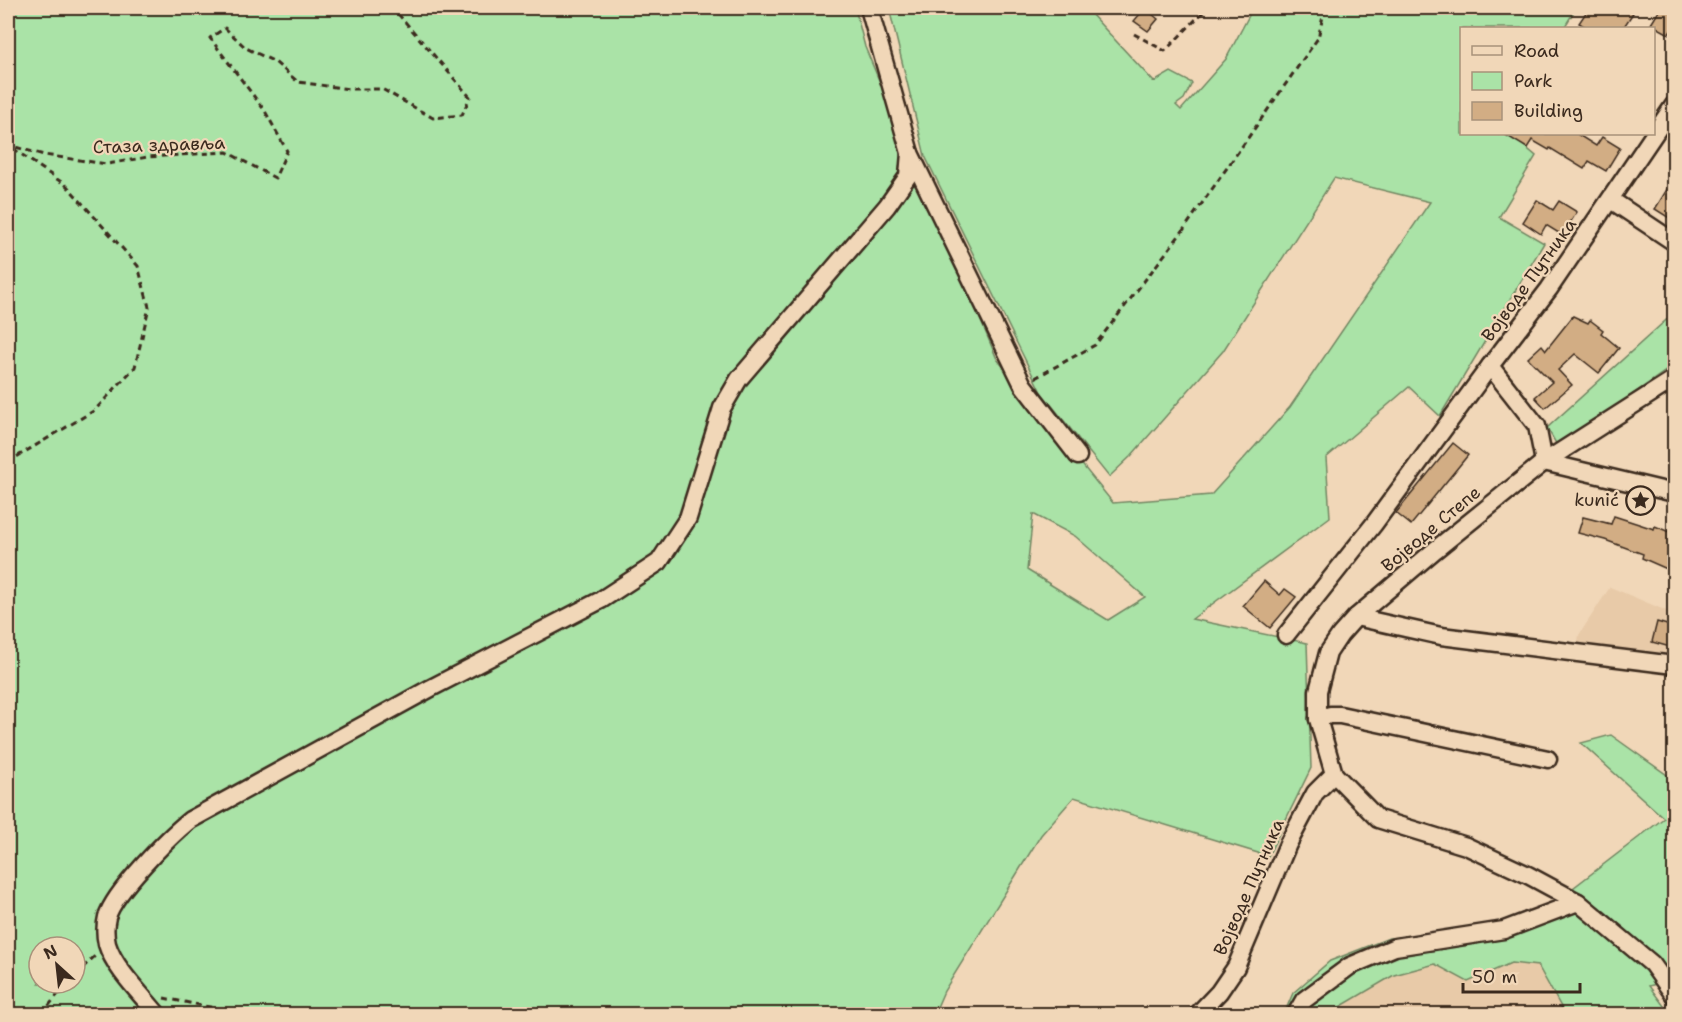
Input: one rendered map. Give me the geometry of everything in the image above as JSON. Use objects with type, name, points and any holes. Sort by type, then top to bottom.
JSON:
[{"type":"street","points":[[869,8],[910,153],[1023,385],[1078,456]]},
{"type":"street","name":"Војводе Путника","points":[[1655,134],[1674,105]]},
{"type":"street","name":"Војводе Путника","points":[[1544,462],[1537,426],[1490,366],[1549,289],[1654,135]]},
{"type":"street","points":[[158,1014],[116,963],[107,944],[105,928],[107,915],[121,893],[172,834],[190,820],[431,688],[601,600],[659,562],[688,518],[722,408],[739,379],[887,206],[908,176],[910,153]]},
{"type":"street","points":[[1611,200],[1674,242]]},
{"type":"street","points":[[1286,635],[1374,524],[1490,366]]},
{"type":"street","name":"Војводе Степе","points":[[1334,774],[1318,719],[1318,691],[1328,653],[1340,635],[1356,617],[1435,550],[1544,462],[1674,379]]},
{"type":"street","points":[[1544,462],[1670,492]]},
{"type":"street","points":[[1356,617],[1441,636],[1674,665]]},
{"type":"street","points":[[1318,719],[1340,715],[1548,759]]},
{"type":"street","points":[[1334,774],[1378,819],[1466,846],[1528,874],[1578,902],[1652,964],[1674,995]]},
{"type":"street","name":"Војводе Путника","points":[[1198,1014],[1219,992],[1236,967],[1288,844],[1315,793],[1334,774]]},
{"type":"street","points":[[1296,1014],[1304,1000],[1350,966],[1395,947],[1504,930],[1578,902]]},
{"type":"path","name":"Стаза здравља","points":[[8,462],[96,410],[135,367],[149,306],[138,266],[67,186],[8,145],[44,155],[107,164],[148,157],[228,152],[274,178],[287,151],[265,111],[210,38],[225,28],[246,48],[275,62],[298,82],[349,89],[382,89],[433,118],[462,115],[470,97],[393,8]]},
{"type":"path","points":[[1134,34],[1165,51],[1208,8]]},
{"type":"path","points":[[1023,385],[1095,345],[1182,232],[1318,38],[1325,8]]},
{"type":"path","points":[[87,963],[107,944]]},
{"type":"path","points":[[140,993],[245,1014]]},
{"type":"path","points":[[42,1014],[57,995]]},
{"type":"shaded area","points":[[1610,587],[1674,614],[1674,672],[1576,656],[1579,635]]},
{"type":"shaded area","points":[[1511,963],[1538,966],[1565,1014],[1328,1014],[1394,975],[1435,964],[1468,982]]},
{"type":"green space","points":[[8,8],[855,8],[865,47],[997,359],[1113,503],[1211,495],[1290,407],[1430,202],[1334,178],[1223,351],[1131,456],[1109,477],[1041,392],[925,156],[889,8],[1088,8],[1154,82],[1171,72],[1192,83],[1184,99],[1176,105],[1181,110],[1226,59],[1253,8],[1576,8],[1565,27],[1460,27],[1460,135],[1511,135],[1536,156],[1499,217],[1544,243],[1440,416],[1409,387],[1326,458],[1330,517],[1192,619],[1307,643],[1311,768],[1268,856],[1074,797],[1041,835],[944,991],[934,1014],[8,1014]],"holes":[[[1033,514],[1075,536],[1145,597],[1108,620],[1027,570]]]},
{"type":"green space","points":[[1674,313],[1674,365],[1558,447],[1547,428]]},
{"type":"green space","points":[[1611,735],[1674,780],[1674,979],[1649,986],[1670,1014],[1565,1014],[1538,966],[1511,963],[1468,982],[1435,964],[1394,975],[1328,1014],[1284,1014],[1293,993],[1330,961],[1389,938],[1475,931],[1548,907],[1664,818],[1581,743]]},
{"type":"building","points":[[1145,8],[1158,19],[1148,31],[1134,21]]},
{"type":"building","points":[[1589,8],[1624,8],[1633,13],[1624,27],[1585,27],[1579,23]]},
{"type":"building","points":[[1661,8],[1674,8],[1674,26],[1669,34],[1651,24]]},
{"type":"building","points":[[1506,135],[1579,135],[1596,146],[1602,137],[1620,148],[1606,171],[1589,161],[1584,169],[1532,140],[1527,148]]},
{"type":"building","points":[[1674,178],[1674,221],[1655,209]]},
{"type":"building","points":[[1537,200],[1553,210],[1559,201],[1577,212],[1562,235],[1546,225],[1541,234],[1523,222]]},
{"type":"building","points":[[1573,316],[1588,323],[1590,320],[1603,330],[1601,333],[1619,348],[1599,373],[1575,354],[1558,370],[1572,385],[1545,408],[1535,397],[1552,382],[1528,358],[1542,345],[1546,350]]},
{"type":"building","points":[[1453,443],[1468,455],[1411,525],[1396,513]]},
{"type":"building","points":[[1614,516],[1654,529],[1655,526],[1674,534],[1674,542],[1669,554],[1673,556],[1667,569],[1642,558],[1643,554],[1578,533],[1583,517],[1611,524]]},
{"type":"building","points":[[1264,581],[1280,595],[1285,589],[1296,597],[1270,628],[1243,606]]},
{"type":"building","points":[[1657,622],[1674,627],[1674,648],[1652,642]]},
{"type":"place","name":"kunić","points":[[1640,500]]}]
